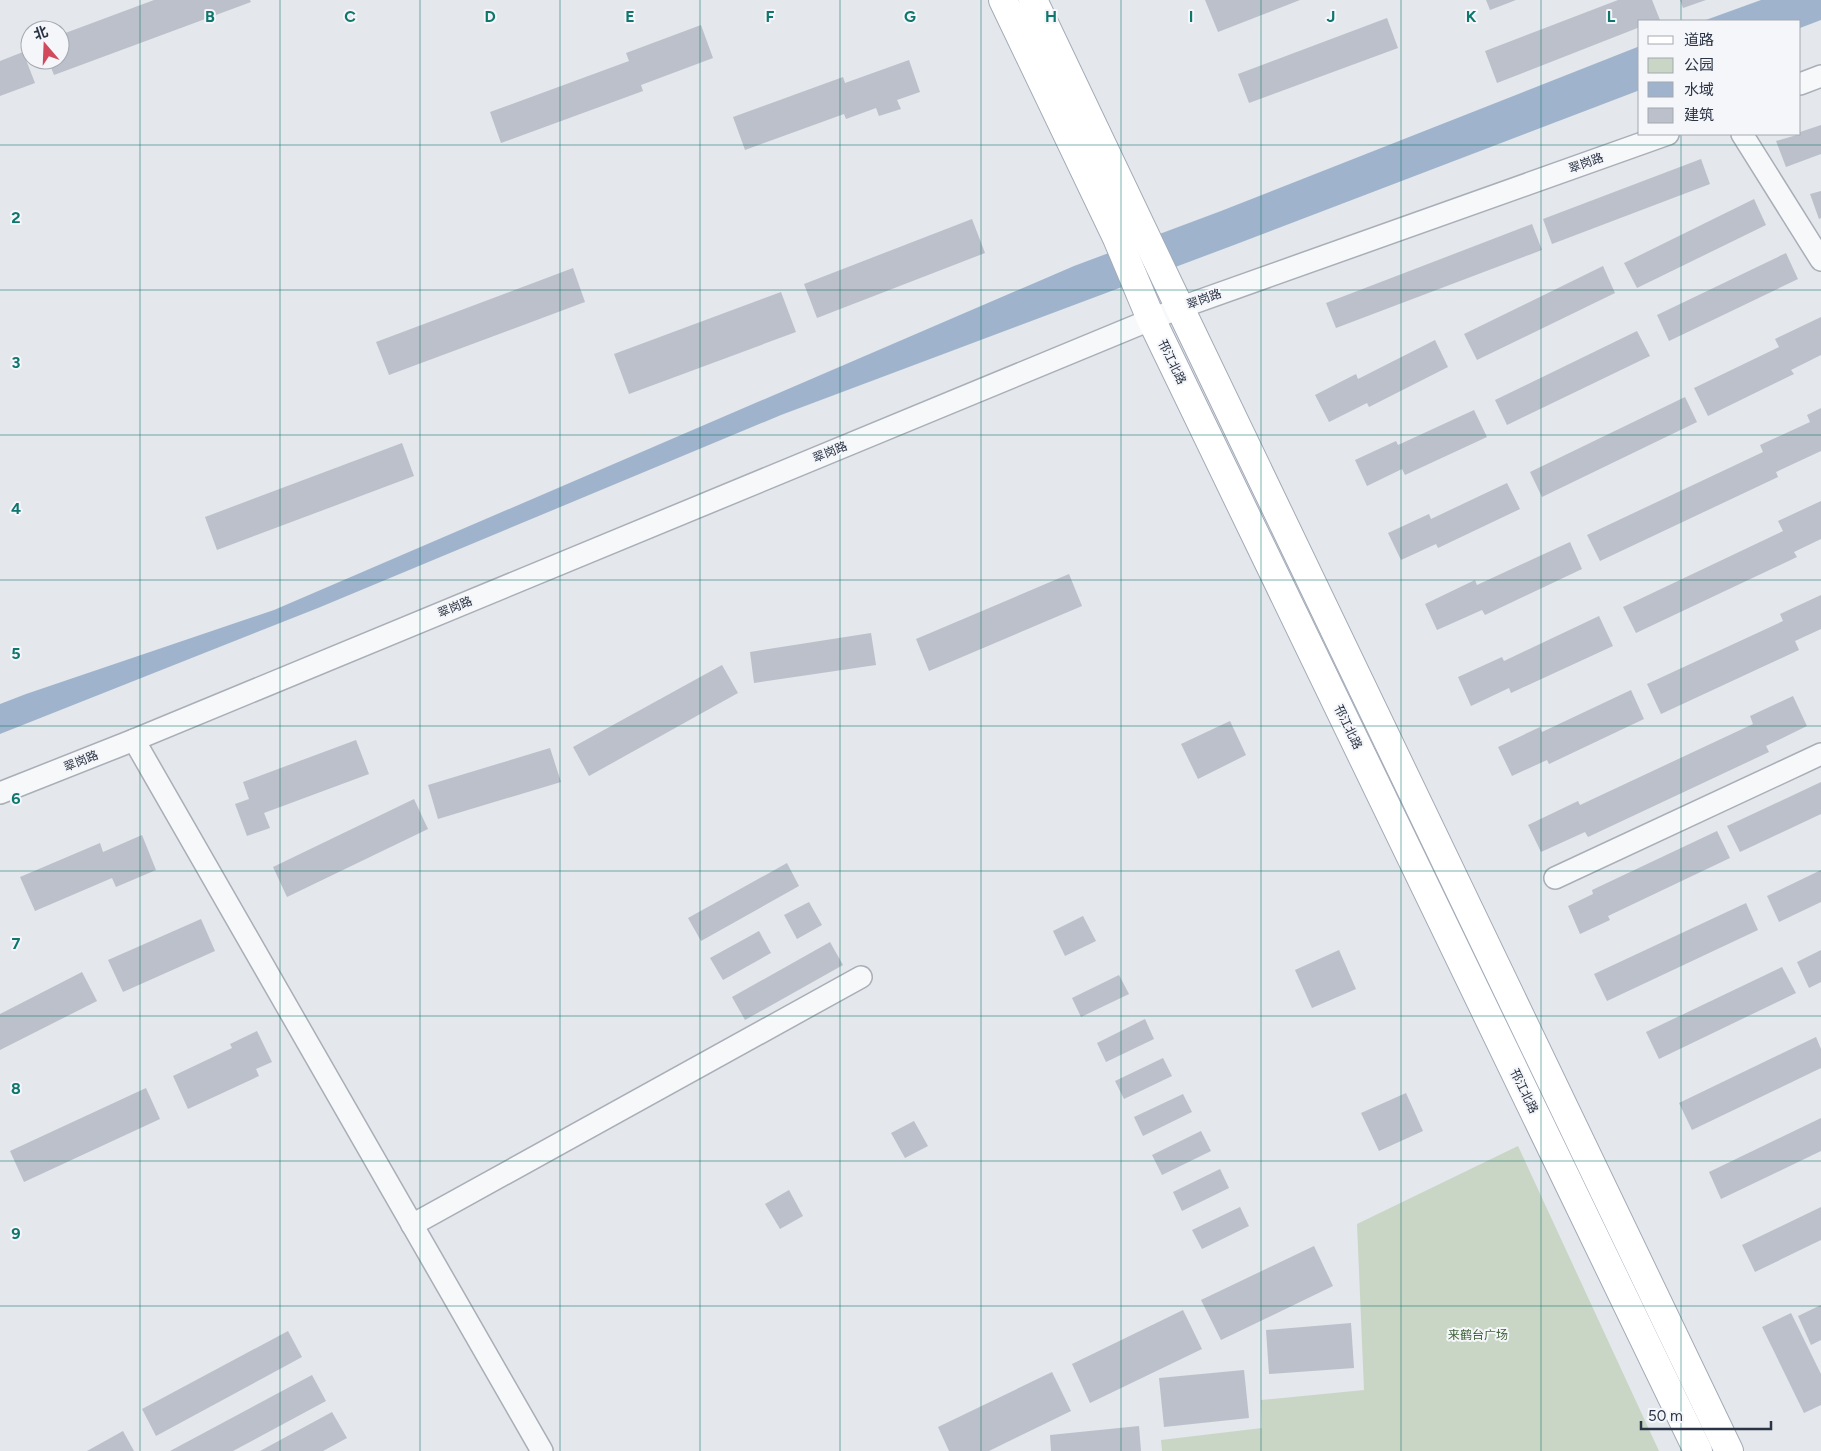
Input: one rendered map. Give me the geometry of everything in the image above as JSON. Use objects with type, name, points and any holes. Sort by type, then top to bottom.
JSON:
[{"type":"main road","name":"邗江北路","points":[[1003,0],[1117,238],[1151,319],[1698,1451]]},
{"type":"main road","points":[[1034,0],[1179,308],[1729,1451]]},
{"type":"street","points":[[1801,84],[1821,76]]},
{"type":"street","name":"翠岗路","points":[[0,793],[134,740],[1151,319],[1665,135]]},
{"type":"street","points":[[1743,135],[1821,260]]},
{"type":"street","points":[[134,740],[542,1451]]},
{"type":"street","points":[[1555,878],[1821,754]]},
{"type":"street","points":[[412,1226],[861,977]]},
{"type":"green space","name":"来鹤台广场","points":[[1518,1146],[1659,1451],[1162,1451],[1161,1440],[1262,1428],[1261,1400],[1364,1390],[1357,1224]]},
{"type":"water","points":[[1761,0],[1821,0],[1821,20],[1801,28],[1801,20],[1706,20]]},
{"type":"water","points":[[1638,47],[1638,91],[781,415],[318,608],[0,734],[0,704],[274,610],[1074,266],[1221,211]]},
{"type":"building","points":[[154,0],[250,0],[251,2],[70,69],[70,31]]},
{"type":"building","points":[[1205,0],[1300,0],[1218,32]]},
{"type":"building","points":[[1486,0],[1516,0],[1490,10]]},
{"type":"building","points":[[1618,0],[1652,0],[1660,20],[1638,20],[1638,28],[1497,83],[1485,51]]},
{"type":"building","points":[[1680,0],[1706,0],[1683,8]]},
{"type":"building","points":[[1387,18],[1398,48],[1249,103],[1238,74]]},
{"type":"building","points":[[701,25],[713,58],[641,85],[643,91],[501,143],[490,112],[629,61],[626,53]]},
{"type":"building","points":[[20,53],[20,70],[30,70],[35,83],[0,96],[0,61]]},
{"type":"building","points":[[909,60],[920,92],[897,100],[901,109],[879,116],[876,108],[846,119],[844,114],[745,150],[733,117],[843,77],[845,83]]},
{"type":"building","points":[[52,70],[67,70],[54,75]]},
{"type":"building","points":[[1821,125],[1821,154],[1786,167],[1776,141],[1801,135],[1801,132]]},
{"type":"building","points":[[1701,159],[1710,184],[1552,244],[1543,219]]},
{"type":"building","points":[[1821,191],[1821,218],[1819,219],[1810,194]]},
{"type":"building","points":[[1754,199],[1766,225],[1637,288],[1624,263]]},
{"type":"building","points":[[972,219],[985,253],[817,318],[804,284]]},
{"type":"building","points":[[1532,224],[1542,250],[1336,328],[1326,303]]},
{"type":"building","points":[[1786,253],[1798,279],[1669,341],[1657,315]]},
{"type":"building","points":[[1603,266],[1615,293],[1477,360],[1464,334]]},
{"type":"building","points":[[573,268],[585,302],[389,375],[376,342]]},
{"type":"building","points":[[781,292],[796,332],[629,394],[614,354]]},
{"type":"building","points":[[1821,317],[1821,355],[1791,370],[1794,374],[1708,416],[1694,388],[1779,347],[1775,339]]},
{"type":"building","points":[[1637,331],[1650,356],[1507,425],[1495,400]]},
{"type":"building","points":[[1435,340],[1448,367],[1369,407],[1367,403],[1329,422],[1315,395],[1356,374],[1358,379]]},
{"type":"building","points":[[1685,397],[1697,422],[1542,497],[1530,472]]},
{"type":"building","points":[[1821,408],[1821,451],[1776,472],[1778,477],[1600,561],[1587,535],[1763,452],[1760,445],[1810,422],[1807,415]]},
{"type":"building","points":[[1474,410],[1487,437],[1405,475],[1402,469],[1367,486],[1355,460],[1396,441],[1398,445]]},
{"type":"building","points":[[402,443],[414,476],[217,550],[205,517]]},
{"type":"building","points":[[1507,483],[1520,509],[1438,548],[1436,544],[1401,560],[1388,533],[1429,514],[1431,519]]},
{"type":"building","points":[[1821,501],[1821,539],[1794,552],[1797,557],[1636,633],[1623,607],[1783,531],[1778,521]]},
{"type":"building","points":[[1570,542],[1582,569],[1485,615],[1482,610],[1437,630],[1425,604],[1475,580],[1477,585]]},
{"type":"building","points":[[1069,574],[1082,606],[929,671],[916,639]]},
{"type":"building","points":[[1821,595],[1821,629],[1795,641],[1799,650],[1661,714],[1647,684],[1783,621],[1780,614]]},
{"type":"building","points":[[1599,616],[1613,646],[1511,693],[1509,688],[1471,706],[1458,677],[1502,657],[1504,661]]},
{"type":"building","points":[[871,633],[876,665],[754,683],[750,652]]},
{"type":"building","points":[[722,665],[738,693],[589,776],[573,747]]},
{"type":"building","points":[[1631,690],[1644,719],[1549,764],[1547,760],[1512,776],[1498,747],[1540,727],[1542,732]]},
{"type":"building","points":[[1793,696],[1807,726],[1766,746],[1769,752],[1588,837],[1585,832],[1541,852],[1528,825],[1578,801],[1580,805],[1753,724],[1750,716]]},
{"type":"building","points":[[1230,721],[1246,755],[1198,779],[1181,744]]},
{"type":"building","points":[[356,740],[369,774],[264,813],[270,828],[247,836],[235,804],[249,799],[243,782]]},
{"type":"building","points":[[550,748],[561,782],[438,819],[428,785]]},
{"type":"building","points":[[1821,782],[1821,814],[1740,852],[1727,826]]},
{"type":"building","points":[[414,799],[428,829],[287,897],[273,867]]},
{"type":"building","points":[[1717,831],[1730,858],[1608,916],[1610,920],[1580,934],[1568,906],[1593,894],[1592,890]]},
{"type":"building","points":[[142,835],[156,870],[116,887],[112,878],[35,911],[20,877],[100,843],[103,852]]},
{"type":"building","points":[[787,863],[799,886],[701,941],[688,918]]},
{"type":"building","points":[[1821,870],[1821,902],[1779,922],[1767,896]]},
{"type":"building","points":[[809,902],[822,925],[797,939],[784,915]]},
{"type":"building","points":[[1746,903],[1758,930],[1607,1001],[1594,974]]},
{"type":"building","points":[[1083,916],[1096,941],[1065,956],[1053,931]]},
{"type":"building","points":[[201,919],[215,951],[123,992],[108,960]]},
{"type":"building","points":[[759,931],[771,953],[723,980],[710,958]]},
{"type":"building","points":[[830,942],[843,965],[745,1020],[732,997]]},
{"type":"building","points":[[1339,950],[1356,989],[1312,1008],[1295,970]]},
{"type":"building","points":[[1821,950],[1821,982],[1809,988],[1797,962]]},
{"type":"building","points":[[1782,967],[1796,993],[1659,1059],[1646,1032]]},
{"type":"building","points":[[82,972],[97,1001],[0,1050],[0,1014]]},
{"type":"building","points":[[1119,975],[1129,994],[1081,1017],[1072,998]]},
{"type":"building","points":[[1145,1019],[1154,1039],[1106,1062],[1097,1043]]},
{"type":"building","points":[[257,1031],[272,1062],[256,1069],[259,1076],[188,1109],[173,1076],[232,1048],[230,1044]]},
{"type":"building","points":[[1816,1037],[1821,1049],[1821,1068],[1692,1130],[1679,1103]]},
{"type":"building","points":[[1163,1058],[1172,1076],[1124,1099],[1115,1081]]},
{"type":"building","points":[[146,1088],[160,1119],[24,1182],[10,1151]]},
{"type":"building","points":[[1406,1093],[1423,1131],[1379,1151],[1361,1113]]},
{"type":"building","points":[[1183,1094],[1192,1112],[1143,1136],[1134,1117]]},
{"type":"building","points":[[1821,1118],[1821,1151],[1721,1199],[1709,1172]]},
{"type":"building","points":[[914,1121],[928,1146],[905,1158],[891,1133]]},
{"type":"building","points":[[1201,1131],[1211,1151],[1162,1175],[1152,1155]]},
{"type":"building","points":[[1220,1169],[1229,1188],[1182,1211],[1173,1192]]},
{"type":"building","points":[[789,1190],[803,1216],[780,1229],[765,1204]]},
{"type":"building","points":[[1240,1207],[1249,1226],[1202,1249],[1192,1230]]},
{"type":"building","points":[[1821,1207],[1821,1240],[1755,1272],[1742,1245]]},
{"type":"building","points":[[1314,1246],[1333,1286],[1221,1340],[1201,1300]]},
{"type":"building","points":[[1821,1305],[1821,1340],[1811,1345],[1798,1316]]},
{"type":"building","points":[[1183,1310],[1202,1349],[1090,1403],[1072,1364]]},
{"type":"building","points":[[1791,1313],[1821,1374],[1821,1405],[1804,1413],[1762,1327]]},
{"type":"building","points":[[1351,1323],[1354,1368],[1269,1374],[1266,1330]]},
{"type":"building","points":[[288,1331],[302,1357],[156,1436],[142,1409]]},
{"type":"building","points":[[1244,1370],[1249,1418],[1164,1427],[1159,1378]]},
{"type":"building","points":[[1052,1372],[1071,1411],[989,1451],[949,1451],[938,1427]]},
{"type":"building","points":[[312,1375],[326,1401],[233,1451],[170,1451]]},
{"type":"building","points":[[332,1412],[347,1438],[323,1451],[260,1451]]},
{"type":"building","points":[[1139,1426],[1141,1451],[1051,1451],[1050,1435]]},
{"type":"building","points":[[123,1431],[134,1451],[87,1451]]}]
